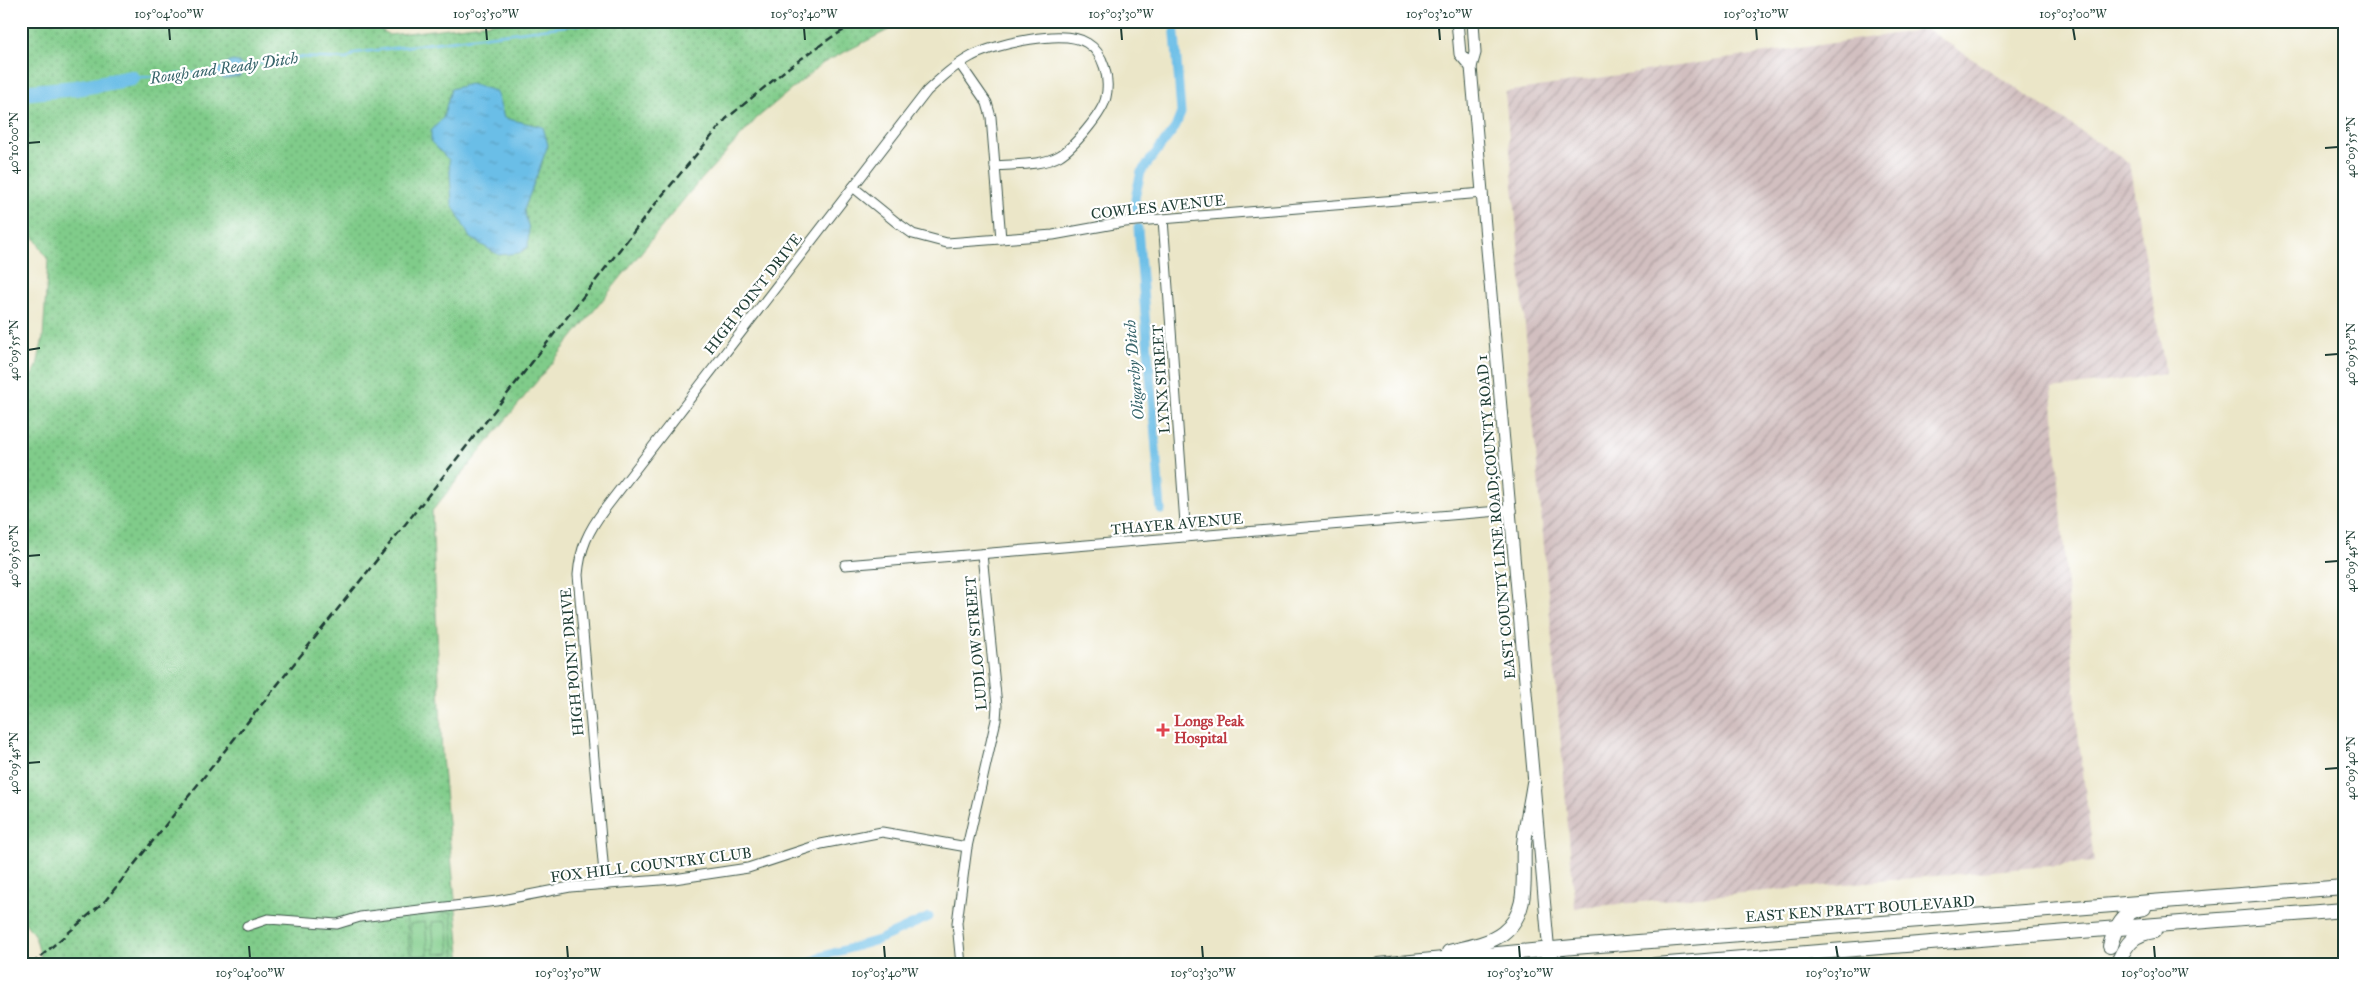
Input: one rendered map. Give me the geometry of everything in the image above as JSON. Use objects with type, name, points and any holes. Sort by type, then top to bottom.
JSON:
[{"type":"highway","points":[[1417,962],[1481,943],[1502,934],[1513,922],[1522,904],[1524,844],[1534,783]]},
{"type":"highway","name":"EAST KEN PRATT BOULEVARD","points":[[1379,965],[1549,949],[2344,887]]},
{"type":"highway","points":[[2110,946],[2115,929],[2128,913],[2133,910],[2344,893]]},
{"type":"highway","points":[[1655,965],[2344,910]]},
{"type":"highway","points":[[2119,963],[2128,942],[2144,932],[2226,920]]},
{"type":"highway","points":[[2014,937],[2099,940],[2110,946],[2119,963]]},
{"type":"main road","points":[[1457,21],[1460,54],[1471,67]]},
{"type":"main road","points":[[1471,67],[1475,52],[1473,21]]},
{"type":"main road","name":"EAST COUNTY LINE ROAD;COUNTY ROAD 1","points":[[1471,67],[1550,965]]},
{"type":"street","name":"HIGH POINT DRIVE","points":[[605,885],[578,575],[579,558],[584,539],[604,510],[927,91],[960,64],[991,49],[1045,38],[1070,37],[1087,43],[1099,54],[1105,69],[1106,98],[1102,109],[1083,133],[1060,156],[1046,161],[995,166]]},
{"type":"street","points":[[960,64],[986,103],[991,116],[1001,239]]},
{"type":"street","name":"COWLES AVENUE","points":[[853,187],[913,234],[947,243],[1053,235],[1125,222],[1163,218],[1483,193]]},
{"type":"street","name":"LYNX STREET","points":[[1163,218],[1186,537]]},
{"type":"street","name":"THAYER AVENUE","points":[[845,565],[1511,510]]},
{"type":"street","name":"LUDLOW STREET","points":[[967,847],[996,720],[997,706],[982,554]]},
{"type":"street","name":"FOX HILL COUNTRY CLUB","points":[[247,926],[268,919],[337,924],[360,917],[497,901],[570,888],[674,879],[748,868],[821,844],[882,832],[967,847]]},
{"type":"street","points":[[961,965],[957,923],[967,847]]},
{"type":"shaded area","points":[[1927,29],[2129,163],[2166,374],[2052,389],[2078,732],[2094,862],[1575,908],[1505,92]]},
{"type":"green space","points":[[21,21],[368,21],[389,35],[509,21],[906,21],[823,63],[757,118],[689,193],[432,511],[442,757],[461,965],[43,965],[35,936],[21,917],[21,395],[37,366],[43,338],[48,260],[21,216]]},
{"type":"green space","points":[[451,912],[456,965],[407,965],[411,964],[406,916]]},
{"type":"green space","points":[[447,921],[450,953],[435,954],[432,922]]},
{"type":"green space","points":[[425,922],[428,955],[413,956],[410,924]]},
{"type":"green space","points":[[2102,957],[2103,965],[2017,965]]},
{"type":"water","points":[[239,62],[243,70],[240,76],[224,79],[216,75],[216,68],[224,67],[226,63]]},
{"type":"water","points":[[470,84],[496,91],[504,118],[543,127],[548,145],[524,210],[529,229],[528,247],[519,253],[499,255],[470,238],[452,204],[449,160],[431,142],[431,131],[443,118],[451,89]]},
{"type":"waterway","name":"Rough and Ready Ditch","points":[[238,67],[294,57],[347,59],[355,53],[605,21]]},
{"type":"waterway","name":"Oligarchy Ditch","points":[[1137,213],[1135,198],[1141,172],[1175,128],[1181,113],[1174,21]]},
{"type":"waterway","name":"Rough and Ready Ditch","points":[[132,78],[218,71]]},
{"type":"waterway","name":"Rough and Ready Ditch","points":[[21,93],[76,88],[132,78]]},
{"type":"waterway","name":"Oligarchy Ditch","points":[[1138,228],[1161,510]]},
{"type":"waterway","name":"Oligarchy Ditch","points":[[807,965],[823,956],[878,940],[929,917]]},
{"type":"railway","points":[[31,965],[105,901],[427,497],[660,198],[726,119],[788,68],[832,37],[860,21]]},
{"type":"place","name":"Longs Peak Hospital","points":[[1163,730]]}]
